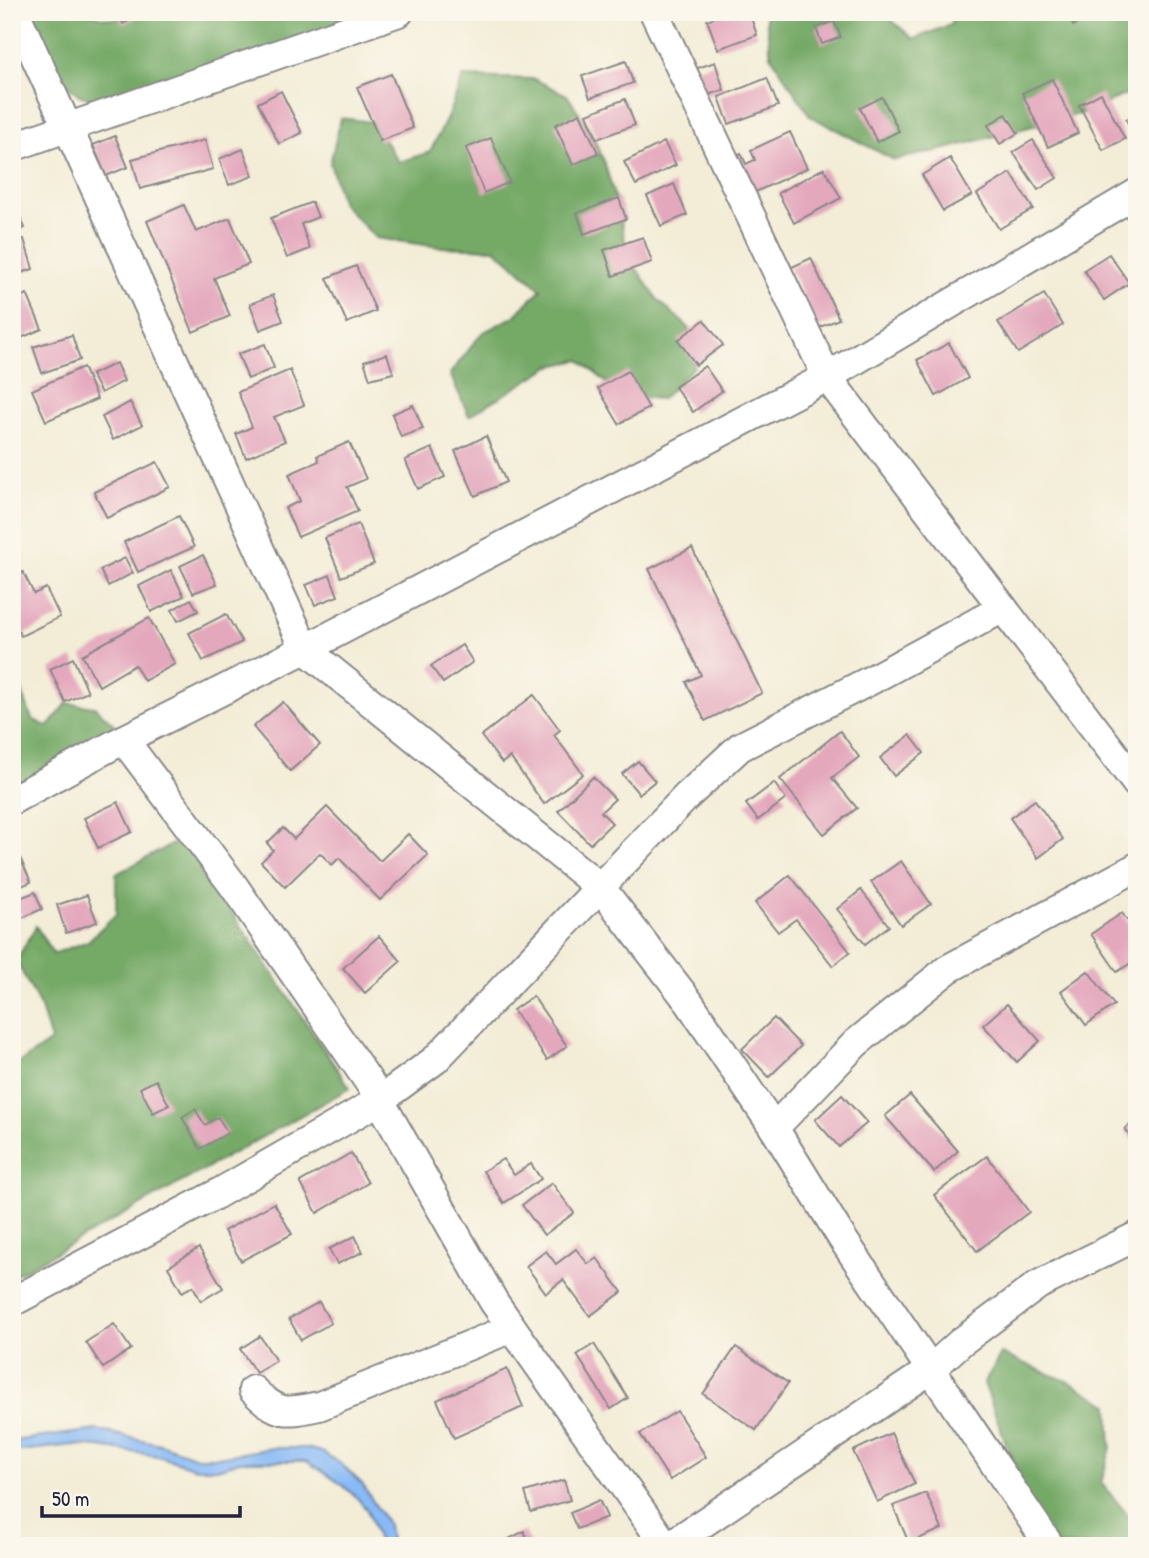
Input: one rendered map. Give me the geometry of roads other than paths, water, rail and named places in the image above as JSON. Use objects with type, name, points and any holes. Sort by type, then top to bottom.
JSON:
[{"type":"street","points":[[15,12],[305,649],[601,888],[689,1002],[774,1128],[842,1238],[1050,1546]]},
{"type":"street","points":[[12,147],[400,12]]},
{"type":"street","points":[[654,12],[828,377],[1137,784]]},
{"type":"street","points":[[12,800],[828,377],[1137,194]]},
{"type":"street","points":[[12,1302],[217,1194],[380,1100],[435,1060],[687,796],[740,747],[1003,608]]},
{"type":"street","points":[[124,740],[233,885],[380,1100],[494,1302],[667,1546],[930,1370],[961,1342],[1038,1285],[1137,1236]]},
{"type":"street","points":[[774,1128],[856,1043],[948,969],[1137,867]]},
{"type":"street","points":[[253,1390],[269,1406],[292,1412],[319,1406],[512,1328]]},
{"type":"water","points":[[97,1430],[160,1444],[197,1457],[218,1457],[272,1448],[306,1448],[322,1452],[341,1464],[362,1484],[388,1525],[391,1546],[380,1546],[367,1510],[358,1499],[306,1461],[239,1461],[221,1468],[196,1468],[158,1456],[99,1447],[73,1445],[12,1452],[12,1441]]}]
